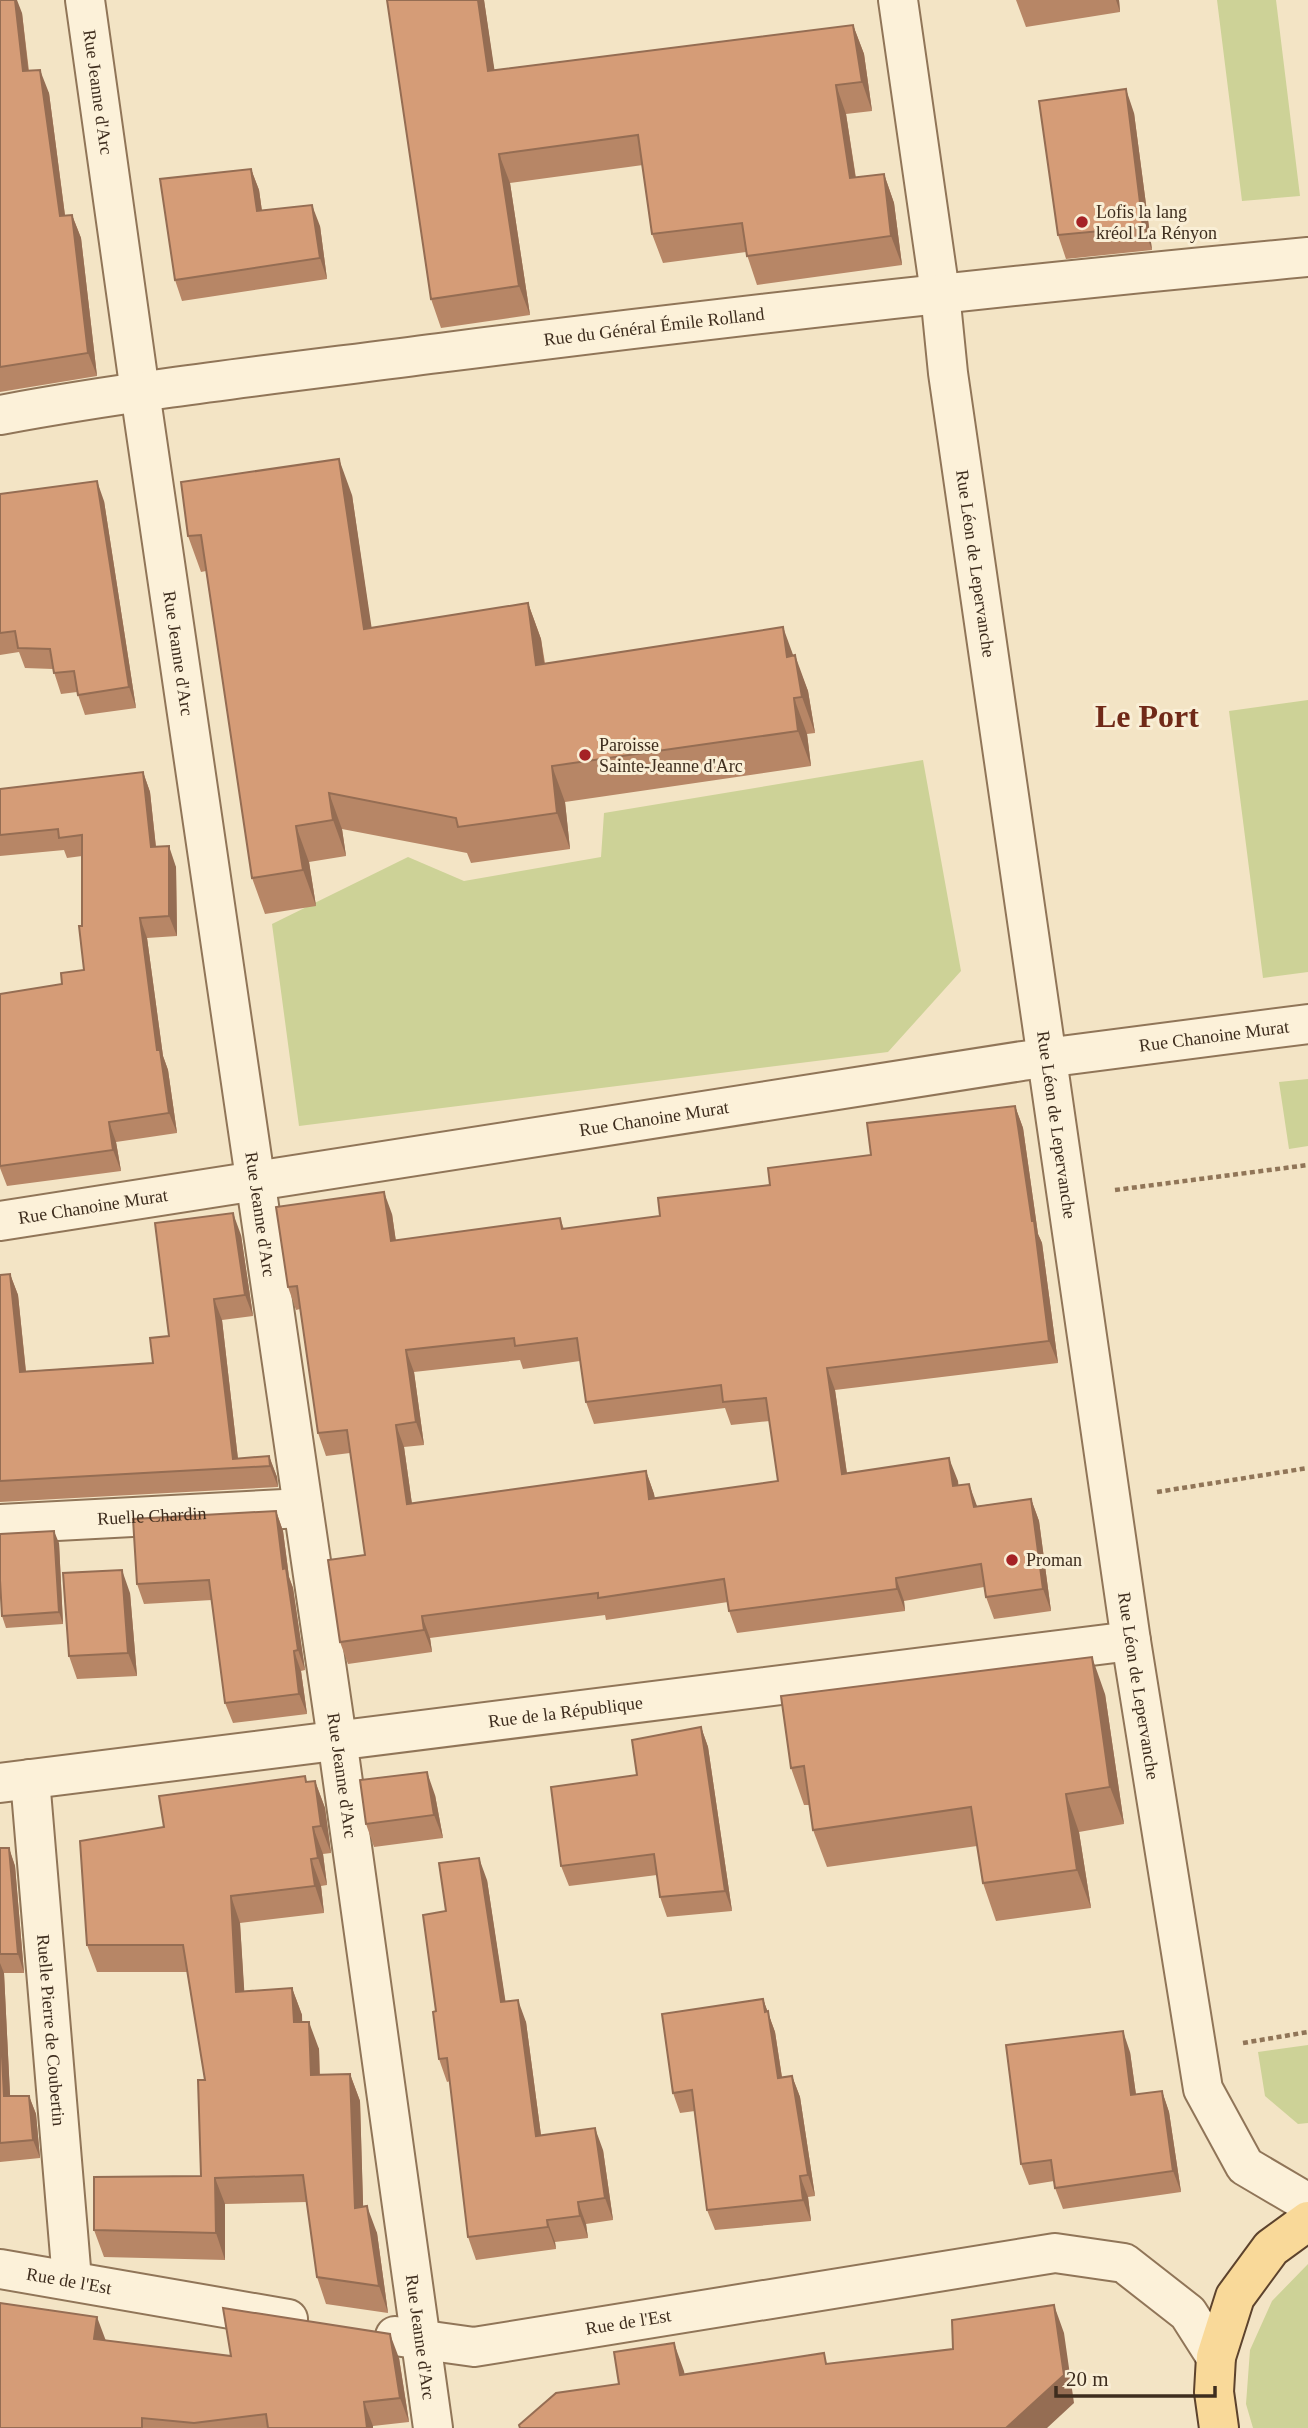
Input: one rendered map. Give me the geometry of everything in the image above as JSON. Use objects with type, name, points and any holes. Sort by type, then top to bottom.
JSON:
[{"type":"main road","points":[[1218,2427],[1214,2392],[1216,2357],[1235,2297],[1271,2248],[1308,2221]]},
{"type":"street","name":"Rue Jeanne d'Arc","points":[[85,0],[139,392],[337,1739],[433,2428]]},
{"type":"street","name":"Rue Léon de Lepervanche","points":[[898,0],[940,293],[950,387],[1131,1642],[1203,2089],[1245,2166],[1308,2203]]},
{"type":"street","name":"Rue du Général Émile Rolland","points":[[0,415],[139,392],[621,329],[940,293],[1308,257]]},
{"type":"street","name":"Rue Chanoine Murat","points":[[0,1222],[1047,1059],[1308,1024]]},
{"type":"street","name":"Ruelle Chardin","points":[[0,1524],[303,1508]]},
{"type":"street","name":"Rue de la République","points":[[15,1781],[1131,1642]]},
{"type":"street","name":"Ruelle Pierre de Coubertin","points":[[15,1781],[72,2280]]},
{"type":"street","name":"Rue de l'Est","points":[[366,2332],[474,2347],[1055,2253],[1124,2263],[1188,2312],[1216,2357]]},
{"type":"street","name":"Rue de l'Est","points":[[0,2269],[326,2326]]},
{"type":"path","points":[[1108,1191],[1308,1165]]},
{"type":"path","points":[[1153,1492],[1308,1468]]},
{"type":"path","points":[[1236,2044],[1308,2032]]},
{"type":"green space","points":[[1217,0],[1276,0],[1300,196],[1242,201]]},
{"type":"green space","points":[[1308,700],[1308,972],[1263,978],[1229,711]]},
{"type":"green space","points":[[923,760],[961,971],[888,1052],[299,1126],[272,924],[408,857],[464,881],[601,857],[604,813]]},
{"type":"green space","points":[[1308,1079],[1308,1146],[1289,1149],[1279,1082]]},
{"type":"green space","points":[[1308,2045],[1308,2123],[1298,2124],[1265,2096],[1258,2052]]},
{"type":"green space","points":[[1308,2264],[1308,2428],[1253,2428],[1246,2404],[1250,2350],[1272,2301]]},
{"type":"building","points":[[0,0],[15,0],[23,71],[40,70],[60,216],[72,215],[88,353],[0,367]]},
{"type":"building","points":[[387,0],[478,0],[488,71],[853,25],[862,82],[836,85],[850,178],[884,174],[891,236],[747,256],[742,223],[652,234],[638,135],[499,154],[519,286],[431,299]]},
{"type":"building","points":[[1126,89],[1143,227],[1058,235],[1039,101]]},
{"type":"building","points":[[251,169],[257,211],[312,205],[320,258],[175,280],[160,179]]},
{"type":"building","points":[[339,459],[364,629],[528,603],[536,665],[783,627],[787,657],[795,655],[802,697],[794,698],[798,731],[552,766],[557,813],[458,827],[456,818],[329,793],[333,820],[296,826],[303,870],[252,878],[201,535],[188,536],[181,482]]},
{"type":"building","points":[[97,481],[129,687],[78,695],[74,671],[54,673],[50,649],[18,648],[15,631],[0,633],[0,494]]},
{"type":"building","points":[[143,772],[151,847],[169,846],[169,916],[140,918],[157,1050],[160,1050],[169,1113],[109,1122],[113,1150],[0,1166],[0,994],[62,984],[61,973],[84,970],[79,926],[82,926],[82,835],[59,838],[58,829],[0,835],[0,789]]},
{"type":"building","points":[[1015,1106],[1034,1221],[1049,1341],[827,1368],[842,1474],[949,1458],[953,1486],[969,1484],[974,1507],[1031,1499],[1043,1589],[986,1597],[981,1564],[896,1578],[897,1589],[729,1611],[724,1579],[598,1598],[598,1593],[422,1616],[424,1630],[340,1642],[328,1560],[365,1555],[347,1430],[318,1433],[297,1286],[288,1287],[276,1207],[384,1192],[391,1241],[560,1218],[562,1229],[660,1216],[658,1198],[770,1185],[768,1168],[871,1155],[867,1123]],"holes":[[[514,1338],[515,1346],[577,1338],[586,1402],[721,1385],[723,1402],[766,1398],[778,1481],[649,1499],[646,1471],[407,1504],[396,1425],[416,1422],[406,1350]]]},
{"type":"building","points":[[233,1213],[245,1295],[214,1299],[233,1459],[269,1456],[270,1466],[0,1481],[0,1275],[10,1274],[20,1372],[153,1363],[150,1338],[169,1336],[155,1223]]},
{"type":"building","points":[[276,1511],[283,1569],[286,1568],[298,1650],[294,1651],[299,1694],[225,1703],[209,1580],[137,1584],[133,1519]]},
{"type":"building","points":[[54,1531],[59,1612],[2,1616],[0,1534]]},
{"type":"building","points":[[122,1570],[128,1653],[69,1656],[63,1573]]},
{"type":"building","points":[[1092,1657],[1110,1787],[1066,1794],[1077,1870],[983,1883],[971,1807],[813,1830],[804,1766],[791,1768],[781,1696]]},
{"type":"building","points":[[701,1727],[725,1891],[660,1897],[654,1854],[561,1866],[551,1787],[637,1775],[632,1740]]},
{"type":"building","points":[[427,1772],[434,1815],[366,1824],[360,1780]]},
{"type":"building","points":[[305,1776],[306,1782],[315,1781],[321,1826],[313,1827],[318,1858],[311,1859],[315,1886],[231,1896],[236,1992],[292,1988],[294,2022],[309,2022],[311,2075],[350,2074],[355,2208],[367,2206],[379,2286],[317,2277],[303,2175],[215,2178],[216,2233],[94,2230],[94,2177],[201,2176],[198,2080],[205,2080],[183,1945],[87,1945],[80,1841],[164,1827],[159,1796]]},
{"type":"building","points":[[0,1848],[9,1848],[18,1954],[0,1954]]},
{"type":"building","points":[[479,1858],[501,2002],[518,2000],[536,2136],[595,2128],[605,2198],[578,2202],[580,2216],[547,2220],[548,2227],[468,2237],[447,2058],[439,2059],[433,2012],[436,2011],[423,1915],[446,1911],[439,1863]]},
{"type":"building","points":[[763,1999],[765,2012],[768,2011],[778,2078],[792,2076],[808,2175],[800,2176],[803,2200],[707,2210],[692,2090],[673,2093],[662,2014]]},
{"type":"building","points":[[0,2017],[4,2096],[29,2096],[33,2140],[0,2143]]},
{"type":"building","points":[[1123,2031],[1131,2095],[1162,2091],[1173,2171],[1055,2188],[1051,2160],[1021,2164],[1006,2045]]},
{"type":"building","points":[[0,2303],[97,2317],[94,2339],[231,2356],[223,2308],[390,2334],[400,2398],[364,2402],[367,2428],[268,2428],[266,2414],[194,2423],[142,2418],[142,2428],[0,2428]]},
{"type":"building","points":[[1054,2305],[1064,2375],[1006,2428],[520,2428],[519,2425],[556,2393],[619,2384],[614,2352],[674,2343],[680,2375],[824,2353],[826,2364],[953,2349],[952,2320]]},
{"type":"place","name":"Lofis la lang kréol La Rényon","points":[[1082,222]]},
{"type":"place","name":"Paroisse Sainte-Jeanne d'Arc","points":[[585,755]]},
{"type":"place","name":"Proman","points":[[1012,1560]]},
{"type":"district","name":"Le Port","points":[[1147,716]]}]
